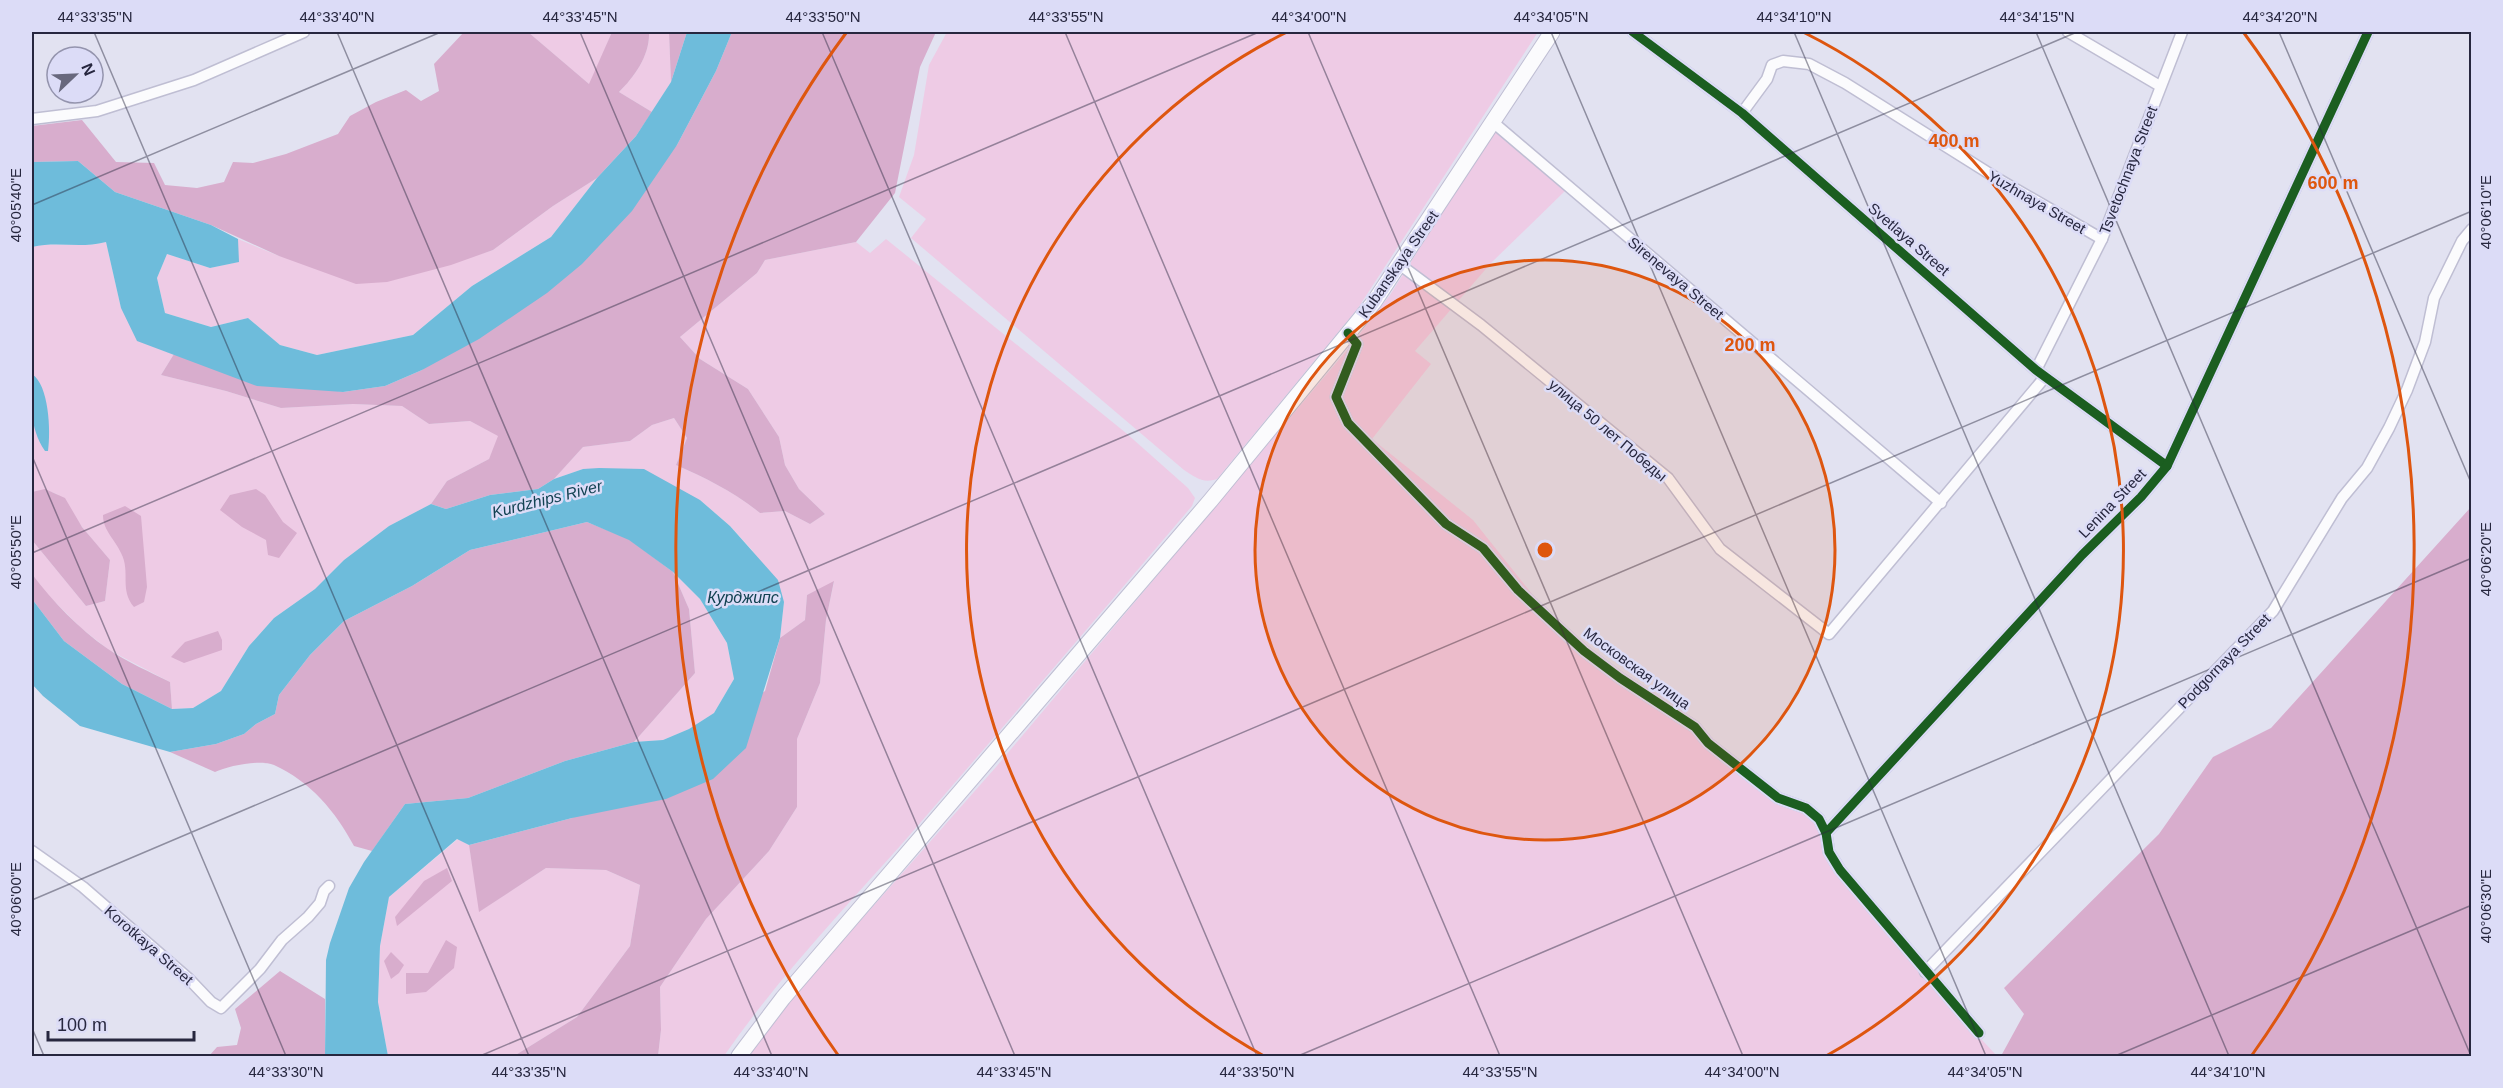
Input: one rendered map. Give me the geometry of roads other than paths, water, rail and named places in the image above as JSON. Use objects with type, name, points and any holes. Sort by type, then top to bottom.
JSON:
[{"type":"main road","name":"Kubanskaya Street","points":[[739,1056],[783,998],[1226,482],[1374,302],[1552,32]]},
{"type":"street","points":[[32,119],[97,111],[129,101],[194,80],[304,32]]},
{"type":"street","name":"Svetlaya Street","points":[[1633,32],[1742,113],[2040,374],[2167,466]]},
{"type":"street","points":[[2067,32],[2160,86]]},
{"type":"street","name":"Tsvetochnaya Street","points":[[1829,634],[1941,503],[2040,374],[2102,239],[2182,32]]},
{"type":"street","name":"Lenina Street","points":[[1826,833],[2082,555],[2140,498],[2167,466],[2368,32]]},
{"type":"street","name":"Yuzhnaya Street","points":[[1742,113],[1767,79],[1772,64],[1783,61],[1809,64],[1845,83],[1981,169],[2102,239]]},
{"type":"street","name":"Sirenevaya Street","points":[[1494,123],[1941,503]]},
{"type":"street","name":"Podgornaya Street","points":[[1925,972],[2273,611],[2342,498],[2367,468],[2389,428],[2407,390],[2425,342],[2434,298],[2462,241],[2472,229]]},
{"type":"street","name":"улица 50 лет Победы","points":[[1400,264],[1481,325],[1668,478],[1720,549],[1829,634]]},
{"type":"street","name":"Московская улица","points":[[1348,333],[1357,344],[1336,397],[1348,423],[1446,524],[1483,548],[1518,590],[1584,651],[1620,678],[1695,727],[1708,743],[1778,798],[1806,807],[1819,819],[1826,833],[1829,852],[1840,870],[1979,1033]]},
{"type":"street","name":"Korotkaya Street","points":[[32,851],[83,887],[189,979],[211,1002],[221,1008],[260,969],[282,940],[320,903],[324,891],[329,886]]},
{"type":"water","points":[[687,32],[732,32],[716,71],[677,145],[632,211],[582,264],[547,293],[479,339],[422,370],[385,386],[343,392],[257,386],[137,341],[121,308],[106,242],[32,247],[32,162],[78,161],[115,192],[211,225],[238,239],[239,262],[210,268],[167,254],[157,278],[165,313],[211,327],[248,318],[280,345],[317,355],[413,335],[472,286],[551,237],[597,178],[636,136],[671,82]]},
{"type":"water","points":[[32,374],[42,388],[48,409],[48,451],[45,451],[36,433],[31,404]]},
{"type":"water","name":"Курджипс","points":[[583,469],[644,469],[700,500],[730,526],[778,580],[784,602],[780,638],[746,748],[713,779],[666,799],[572,818],[469,845],[457,839],[389,897],[380,946],[378,1002],[388,1056],[325,1056],[326,960],[330,943],[349,888],[364,862],[405,804],[468,798],[565,761],[634,742],[663,740],[689,729],[714,713],[734,679],[727,643],[700,599],[673,572],[629,540],[587,522],[470,550],[412,586],[344,621],[310,655],[279,695],[275,714],[256,724],[244,734],[216,744],[170,752],[80,726],[32,684],[32,599],[64,641],[122,684],[172,709],[193,708],[221,691],[249,646],[274,618],[315,589],[344,560],[389,526],[431,504],[446,509],[490,495],[538,489],[554,479]]},
{"type":"water label","name":"Kurdzhips River","points":[[547,499]]}]
